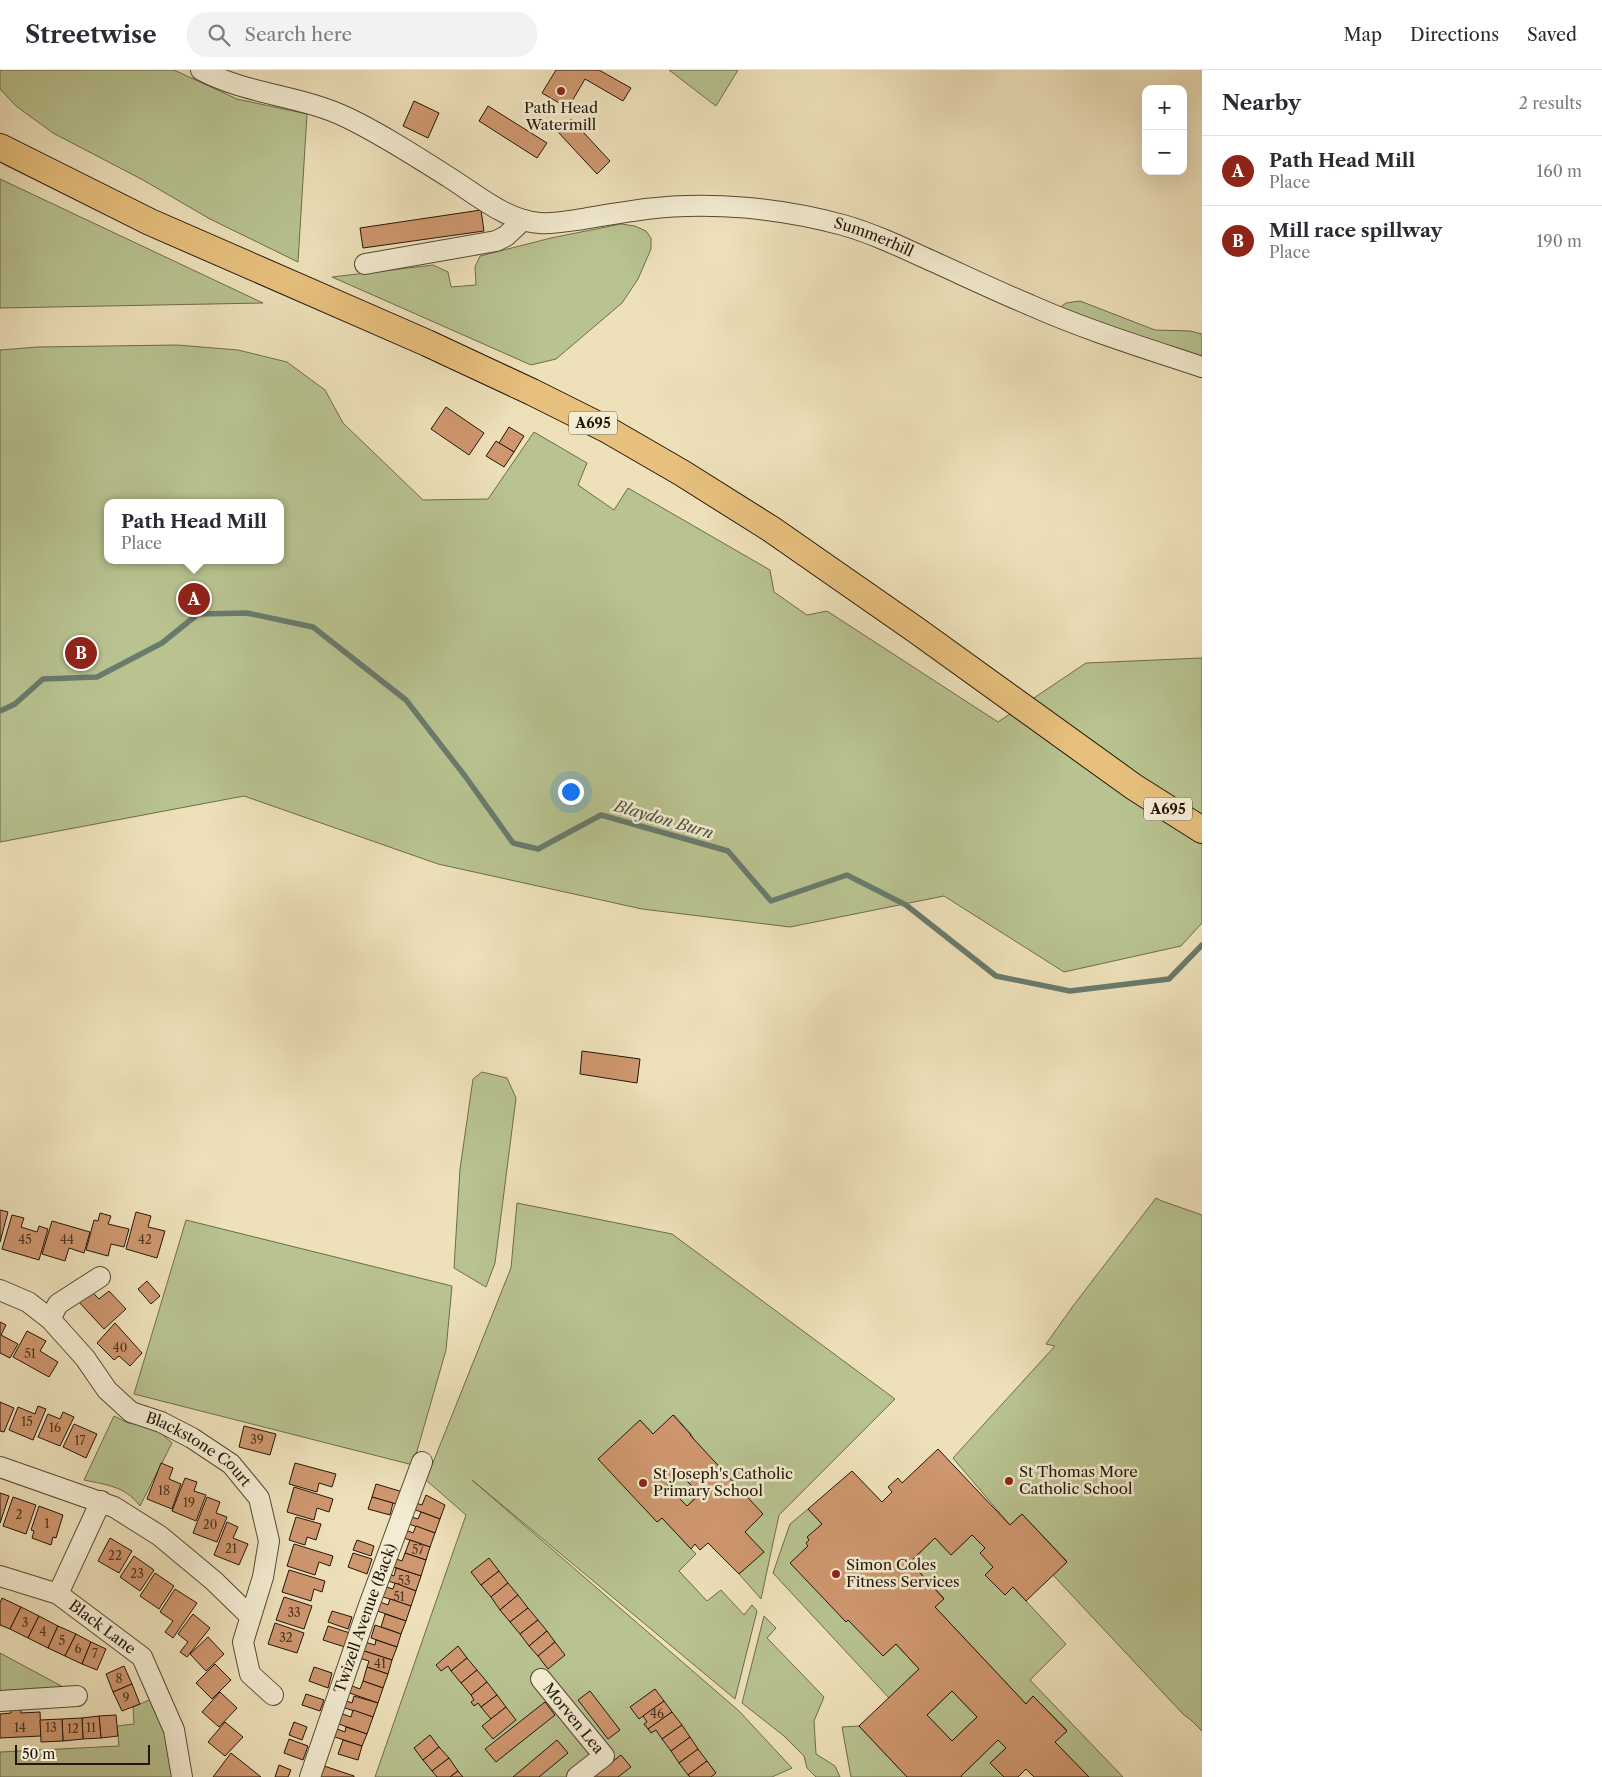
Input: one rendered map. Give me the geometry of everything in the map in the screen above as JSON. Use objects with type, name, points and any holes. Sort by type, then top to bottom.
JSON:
[{"type":"main road","name":"A695","points":[[1,147],[150,222],[427,343],[606,429],[682,473],[771,529],[916,630],[1134,787],[1202,830]]},
{"type":"street","name":"Summerhill","points":[[201,70],[240,87],[314,104],[358,123],[489,203],[524,220],[540,223],[560,222],[645,209],[686,205],[758,210],[844,225],[885,240],[1042,310],[1202,368]]},
{"type":"street","points":[[364,264],[456,256],[506,236],[524,220]]},
{"type":"street","points":[[50,1319],[58,1304],[100,1276]]},
{"type":"street","name":"Blackstone Court","points":[[0,1290],[28,1302],[50,1319],[85,1358],[107,1390],[131,1412],[161,1422],[192,1438],[231,1464],[259,1498],[269,1542],[263,1577],[243,1642],[250,1674],[272,1694]]},
{"type":"street","name":"Twizell Avenue (Back)","points":[[310,1777],[374,1590],[422,1462]]},
{"type":"street","points":[[0,1467],[114,1507],[160,1536],[214,1581],[250,1616]]},
{"type":"street","points":[[58,1594],[100,1501]]},
{"type":"street","name":"Black Lane","points":[[0,1576],[58,1594],[142,1657],[174,1730],[182,1777]]},
{"type":"street","name":"Morven Lea","points":[[542,1679],[604,1756],[577,1777]]},
{"type":"street","points":[[0,1701],[77,1696]]},
{"type":"green space","points":[[0,70],[174,70],[237,99],[307,114],[298,262],[210,219],[143,180],[53,133],[16,106],[0,89]]},
{"type":"green space","points":[[669,70],[738,70],[716,106]]},
{"type":"green space","points":[[0,179],[263,303],[0,308]]},
{"type":"green space","points":[[621,224],[635,226],[646,231],[651,238],[651,249],[638,279],[622,303],[556,359],[531,365],[332,277],[433,265],[448,272],[451,287],[476,285],[475,267],[480,256],[551,238]]},
{"type":"green space","points":[[1080,301],[1155,330],[1190,331],[1202,334],[1202,361],[1059,308],[1066,303]]},
{"type":"green space","points":[[177,345],[238,350],[287,362],[325,390],[343,423],[423,500],[488,499],[534,432],[587,463],[578,485],[614,510],[628,488],[770,570],[774,592],[807,615],[827,611],[998,722],[1086,663],[1202,658],[1202,923],[1181,946],[1064,972],[944,896],[790,927],[642,909],[438,864],[244,796],[0,842],[0,350],[38,347]]},
{"type":"green space","points":[[482,1072],[507,1078],[516,1098],[495,1263],[486,1287],[454,1268],[460,1169],[473,1079]]},
{"type":"green space","points":[[1156,1198],[1202,1215],[1202,1731],[1183,1714],[1053,1575],[1067,1561],[1022,1514],[1010,1525],[953,1458],[1055,1346],[1046,1344]]},
{"type":"green space","name":"St Joseph's Catholic Primary School","points":[[517,1203],[672,1234],[895,1399],[779,1515],[761,1599],[739,1574],[763,1552],[745,1532],[691,1434],[674,1415],[653,1434],[640,1420],[657,1522],[662,1518],[696,1554],[679,1571],[707,1601],[721,1590],[744,1615],[752,1605],[757,1611],[735,1699],[472,1480],[739,1711],[792,1768],[772,1777],[375,1777],[466,1515],[426,1480],[511,1268]]},
{"type":"green space","points":[[186,1220],[452,1286],[446,1350],[413,1465],[134,1394]]},
{"type":"green space","points":[[114,1416],[128,1423],[153,1426],[172,1443],[140,1506],[122,1490],[84,1480]]},
{"type":"green space","points":[[679,1473],[699,1494],[687,1506],[667,1486]]},
{"type":"green space","points":[[808,1509],[822,1524],[808,1537],[849,1620],[883,1656],[896,1644],[919,1669],[889,1698],[773,1573],[790,1524]]},
{"type":"green space","points":[[972,1535],[985,1548],[993,1567],[986,1575],[1005,1595],[1013,1587],[1066,1644],[1030,1680],[1123,1777],[1089,1777],[1055,1742],[1067,1730],[1033,1696],[1026,1704],[935,1607],[944,1598],[910,1562],[935,1538],[951,1555]]},
{"type":"green space","points":[[764,1616],[776,1628],[767,1638],[824,1697],[814,1721],[816,1754],[835,1766],[840,1777],[816,1777],[807,1768],[804,1756],[784,1736],[742,1703]]},
{"type":"green space","points":[[0,1653],[65,1688],[0,1701]]},
{"type":"green space","points":[[952,1691],[977,1717],[952,1741],[927,1715]]},
{"type":"green space","points":[[159,1696],[182,1777],[0,1777],[0,1752],[119,1746],[117,1726],[134,1724],[133,1707]]},
{"type":"green space","points":[[859,1726],[907,1777],[851,1777],[842,1727]]},
{"type":"green space","points":[[998,1740],[1006,1748],[990,1763],[1004,1777],[961,1776]]},
{"type":"building","name":"Path Head Watermill","points":[[556,70],[599,70],[631,88],[623,101],[585,79],[568,108],[542,93]]},
{"type":"building","points":[[414,101],[439,113],[428,138],[403,126]]},
{"type":"building","points":[[488,106],[547,143],[537,158],[479,121]]},
{"type":"building","points":[[571,119],[610,161],[597,174],[558,132]]},
{"type":"building","points":[[481,210],[484,231],[363,248],[360,228]]},
{"type":"building","points":[[446,407],[484,433],[469,455],[431,429]]},
{"type":"building","points":[[509,427],[524,436],[514,452],[499,443]]},
{"type":"building","points":[[496,441],[514,452],[504,467],[486,456]]},
{"type":"building","points":[[582,1051],[640,1059],[637,1083],[580,1074]]},
{"type":"building","points":[[0,1210],[8,1212],[0,1242]]},
{"type":"building","points":[[136,1212],[151,1216],[148,1227],[165,1231],[157,1258],[126,1249]]},
{"type":"building","points":[[100,1213],[111,1216],[108,1224],[129,1229],[124,1247],[111,1244],[108,1256],[86,1250],[94,1220],[98,1221]]},
{"type":"building","points":[[12,1215],[24,1218],[21,1227],[37,1232],[39,1226],[48,1229],[39,1260],[2,1249]]},
{"type":"building","points":[[52,1221],[90,1232],[84,1253],[69,1248],[65,1261],[42,1254]]},
{"type":"building","points":[[147,1281],[160,1296],[151,1304],[138,1289]]},
{"type":"building","points":[[89,1289],[99,1299],[109,1291],[126,1309],[104,1329],[77,1300]]},
{"type":"building","points":[[0,1322],[6,1325],[1,1335],[18,1344],[10,1358],[0,1353]]},
{"type":"building","points":[[115,1323],[142,1353],[130,1366],[119,1356],[114,1360],[97,1343]]},
{"type":"building","points":[[27,1331],[46,1341],[40,1351],[58,1362],[49,1377],[13,1357]]},
{"type":"building","points":[[0,1402],[14,1408],[4,1432],[0,1431]]},
{"type":"building","points":[[38,1406],[46,1409],[33,1440],[9,1430],[18,1407],[35,1414]]},
{"type":"building","points":[[63,1412],[74,1417],[60,1446],[38,1437],[48,1414],[60,1419]]},
{"type":"building","points":[[673,1415],[763,1514],[745,1532],[764,1552],[739,1574],[708,1543],[700,1550],[695,1544],[691,1549],[662,1518],[657,1522],[598,1459],[640,1420],[653,1434]],"holes":[[[679,1473],[700,1494],[687,1506],[667,1486]]]},
{"type":"building","points":[[74,1424],[97,1434],[86,1458],[63,1447]]},
{"type":"building","points":[[244,1426],[276,1434],[270,1455],[239,1447]]},
{"type":"building","points":[[938,1449],[1010,1525],[1022,1514],[1067,1562],[1026,1601],[1013,1587],[1005,1595],[985,1575],[993,1567],[980,1553],[985,1548],[972,1535],[951,1555],[935,1538],[910,1562],[944,1599],[935,1607],[1026,1704],[1033,1696],[1067,1731],[1055,1742],[1089,1777],[1034,1777],[1026,1769],[1018,1777],[1004,1777],[990,1763],[1006,1748],[998,1740],[962,1777],[907,1777],[859,1726],[919,1669],[896,1644],[883,1656],[848,1620],[846,1622],[790,1563],[808,1546],[806,1543],[809,1540],[807,1537],[822,1524],[808,1509],[852,1471],[882,1502],[892,1492],[888,1487],[898,1478],[902,1483]],"holes":[[[952,1691],[977,1717],[952,1741],[927,1715]]]},
{"type":"building","points":[[161,1463],[173,1468],[169,1479],[181,1484],[172,1509],[147,1499]]},
{"type":"building","points":[[295,1463],[336,1474],[332,1487],[319,1483],[317,1492],[289,1484]]},
{"type":"building","points":[[185,1478],[197,1482],[194,1491],[206,1495],[196,1521],[172,1511]]},
{"type":"building","points":[[376,1484],[403,1492],[399,1505],[372,1497]]},
{"type":"building","points":[[294,1487],[333,1499],[329,1512],[317,1508],[314,1520],[287,1512]]},
{"type":"building","points":[[0,1493],[9,1496],[0,1523]]},
{"type":"building","points":[[426,1495],[445,1505],[440,1519],[413,1509],[416,1503],[422,1505]]},
{"type":"building","points":[[13,1497],[36,1505],[26,1534],[3,1526]]},
{"type":"building","points":[[207,1497],[220,1502],[216,1513],[227,1517],[217,1542],[193,1533]]},
{"type":"building","points":[[372,1497],[393,1503],[390,1515],[368,1509]]},
{"type":"building","points":[[39,1506],[63,1515],[56,1538],[53,1537],[51,1545],[32,1538],[34,1531],[31,1530]]},
{"type":"building","points":[[421,1512],[440,1519],[435,1533],[403,1522],[405,1515],[418,1519]]},
{"type":"building","points":[[296,1517],[321,1524],[316,1540],[307,1537],[305,1545],[289,1540]]},
{"type":"building","points":[[227,1522],[238,1527],[233,1538],[248,1544],[239,1565],[214,1555]]},
{"type":"building","points":[[416,1526],[435,1533],[430,1547],[398,1536],[401,1528],[413,1533]]},
{"type":"building","points":[[110,1538],[132,1551],[119,1573],[98,1561]]},
{"type":"building","points":[[357,1540],[374,1546],[371,1556],[353,1550]]},
{"type":"building","points":[[410,1540],[430,1547],[426,1560],[405,1553]]},
{"type":"building","points":[[294,1544],[333,1556],[330,1566],[319,1562],[315,1575],[287,1566]]},
{"type":"building","points":[[353,1553],[372,1559],[367,1574],[348,1567]]},
{"type":"building","points":[[405,1553],[426,1560],[421,1576],[388,1565],[391,1557],[402,1561]]},
{"type":"building","points":[[134,1556],[154,1570],[140,1591],[120,1577]]},
{"type":"building","points":[[489,1558],[499,1571],[481,1585],[471,1572]]},
{"type":"building","points":[[396,1568],[421,1576],[416,1591],[383,1579],[385,1573],[394,1576]]},
{"type":"building","points":[[289,1570],[325,1581],[322,1592],[314,1589],[311,1601],[282,1592]]},
{"type":"building","points":[[499,1571],[508,1583],[491,1597],[481,1585]]},
{"type":"building","points":[[155,1573],[174,1586],[159,1609],[140,1596]]},
{"type":"building","points":[[395,1583],[416,1591],[411,1606],[377,1595],[380,1585],[393,1589]]},
{"type":"building","points":[[508,1583],[518,1595],[500,1610],[491,1597]]},
{"type":"building","points":[[175,1589],[197,1603],[173,1638],[165,1632],[173,1621],[160,1612]]},
{"type":"building","points":[[518,1595],[528,1608],[510,1622],[500,1610]]},
{"type":"building","points":[[284,1597],[312,1606],[304,1629],[276,1620]]},
{"type":"building","points":[[2,1598],[21,1607],[10,1629],[0,1625],[0,1603]]},
{"type":"building","points":[[390,1599],[411,1606],[406,1621],[372,1609],[375,1600],[388,1605]]},
{"type":"building","points":[[21,1607],[39,1616],[28,1638],[10,1629]]},
{"type":"building","points":[[528,1608],[538,1620],[520,1634],[510,1622]]},
{"type":"building","points":[[332,1611],[352,1617],[348,1629],[328,1622]]},
{"type":"building","points":[[193,1614],[210,1628],[187,1657],[180,1652],[188,1642],[178,1634]]},
{"type":"building","points":[[385,1614],[406,1621],[401,1634],[381,1627]]},
{"type":"building","points":[[39,1616],[58,1626],[48,1648],[28,1638]]},
{"type":"building","points":[[538,1620],[547,1631],[529,1646],[520,1634]]},
{"type":"building","points":[[275,1623],[304,1633],[297,1653],[268,1644]]},
{"type":"building","points":[[375,1625],[401,1634],[397,1647],[371,1638]]},
{"type":"building","points":[[58,1626],[76,1634],[65,1656],[48,1648]]},
{"type":"building","points":[[328,1626],[350,1633],[345,1647],[323,1640]]},
{"type":"building","points":[[547,1631],[555,1642],[538,1656],[529,1646]]},
{"type":"building","points":[[76,1634],[91,1642],[82,1664],[65,1656]]},
{"type":"building","points":[[208,1637],[224,1654],[206,1671],[190,1654]]},
{"type":"building","points":[[376,1640],[397,1647],[392,1660],[358,1649],[361,1641],[375,1645]]},
{"type":"building","points":[[91,1642],[106,1649],[97,1670],[82,1664]]},
{"type":"building","points":[[555,1642],[565,1655],[548,1669],[538,1656]]},
{"type":"building","points":[[458,1646],[467,1658],[451,1671],[448,1666],[441,1671],[436,1665]]},
{"type":"building","points":[[358,1649],[392,1660],[388,1674],[367,1667],[369,1661],[356,1657]]},
{"type":"building","points":[[467,1658],[477,1670],[461,1683],[451,1671]]},
{"type":"building","points":[[215,1664],[231,1680],[212,1699],[196,1683]]},
{"type":"building","points":[[124,1666],[132,1684],[113,1692],[106,1674]]},
{"type":"building","points":[[314,1667],[332,1673],[328,1688],[309,1681]]},
{"type":"building","points":[[367,1667],[388,1674],[383,1688],[363,1681]]},
{"type":"building","points":[[477,1670],[487,1682],[471,1695],[461,1683]]},
{"type":"building","points":[[363,1681],[383,1688],[378,1703],[344,1691],[347,1684],[360,1689]]},
{"type":"building","points":[[487,1682],[497,1695],[481,1707],[478,1703],[474,1706],[471,1702],[474,1700],[471,1695]]},
{"type":"building","points":[[132,1684],[140,1704],[122,1711],[113,1692]]},
{"type":"building","points":[[655,1689],[664,1701],[639,1719],[630,1707]]},
{"type":"building","points":[[590,1691],[620,1730],[608,1739],[578,1700]]},
{"type":"building","points":[[220,1692],[237,1708],[219,1727],[202,1712]]},
{"type":"building","points":[[306,1694],[324,1700],[320,1711],[302,1705]]},
{"type":"building","points":[[497,1695],[506,1707],[491,1719],[481,1707]]},
{"type":"building","points":[[354,1696],[378,1703],[373,1717],[339,1706],[341,1699],[352,1703]]},
{"type":"building","points":[[664,1701],[672,1712],[648,1729],[644,1724],[647,1722],[643,1716]]},
{"type":"building","points":[[545,1702],[555,1715],[496,1762],[485,1749]]},
{"type":"building","points":[[11,1706],[21,1706],[21,1713],[40,1712],[41,1736],[0,1738],[0,1714],[11,1713]]},
{"type":"building","points":[[506,1707],[516,1720],[493,1739],[482,1726]]},
{"type":"building","points":[[353,1710],[373,1717],[367,1734],[333,1722],[337,1712],[351,1717]]},
{"type":"building","points":[[672,1712],[682,1725],[662,1739],[656,1730],[651,1733],[648,1729]]},
{"type":"building","points":[[116,1715],[118,1736],[101,1738],[99,1716]]},
{"type":"building","points":[[99,1716],[101,1738],[83,1739],[82,1718]]},
{"type":"building","points":[[82,1718],[83,1739],[63,1741],[62,1719]]},
{"type":"building","points":[[62,1719],[63,1741],[41,1742],[40,1720]]},
{"type":"building","points":[[225,1722],[243,1737],[225,1756],[208,1742]]},
{"type":"building","points":[[294,1722],[307,1727],[302,1740],[289,1735]]},
{"type":"building","points":[[682,1725],[690,1737],[671,1751],[662,1739]]},
{"type":"building","points":[[332,1727],[345,1732],[346,1727],[367,1734],[362,1746],[329,1735]]},
{"type":"building","points":[[430,1735],[439,1747],[423,1760],[414,1748]]},
{"type":"building","points":[[690,1737],[698,1749],[679,1763],[671,1751]]},
{"type":"building","points":[[289,1739],[308,1746],[303,1760],[284,1753]]},
{"type":"building","points":[[343,1740],[362,1746],[358,1760],[338,1754]]},
{"type":"building","points":[[557,1740],[568,1753],[539,1777],[513,1777]]},
{"type":"building","points":[[439,1747],[449,1758],[432,1771],[423,1760]]},
{"type":"building","points":[[698,1749],[707,1761],[688,1775],[679,1763]]},
{"type":"building","points":[[231,1753],[261,1777],[213,1777]]},
{"type":"building","points":[[621,1755],[631,1767],[618,1777],[593,1777]]},
{"type":"building","points":[[449,1758],[458,1771],[450,1777],[437,1777],[432,1771]]},
{"type":"building","points":[[707,1761],[716,1773],[711,1777],[690,1777],[688,1775]]},
{"type":"building","points":[[279,1765],[291,1770],[288,1777],[275,1777]]},
{"type":"building","points":[[324,1766],[354,1776],[354,1777],[320,1777]]},
{"type":"building","points":[[458,1771],[463,1777],[450,1777]]},
{"type":"waterway","name":"Blaydon Burn","points":[[0,711],[15,704],[43,679],[97,677],[162,643],[198,614],[247,613],[313,627],[406,700],[465,776],[513,843],[538,849],[601,815],[728,851],[771,901],[847,875],[906,905],[996,976],[1070,991],[1169,979],[1202,945]]},
{"type":"place","name":"Path Head Watermill","points":[[561,91]]},
{"type":"place","name":"Path Head Mill","points":[[194,599]]},
{"type":"place","name":"Mill race spillway","points":[[81,653]]},
{"type":"place","name":"St Thomas More Catholic School","points":[[1009,1481]]},
{"type":"place","name":"St Joseph's Catholic Primary School","points":[[643,1483]]},
{"type":"place","name":"Simon Coles Fitness Services","points":[[836,1574]]}]
